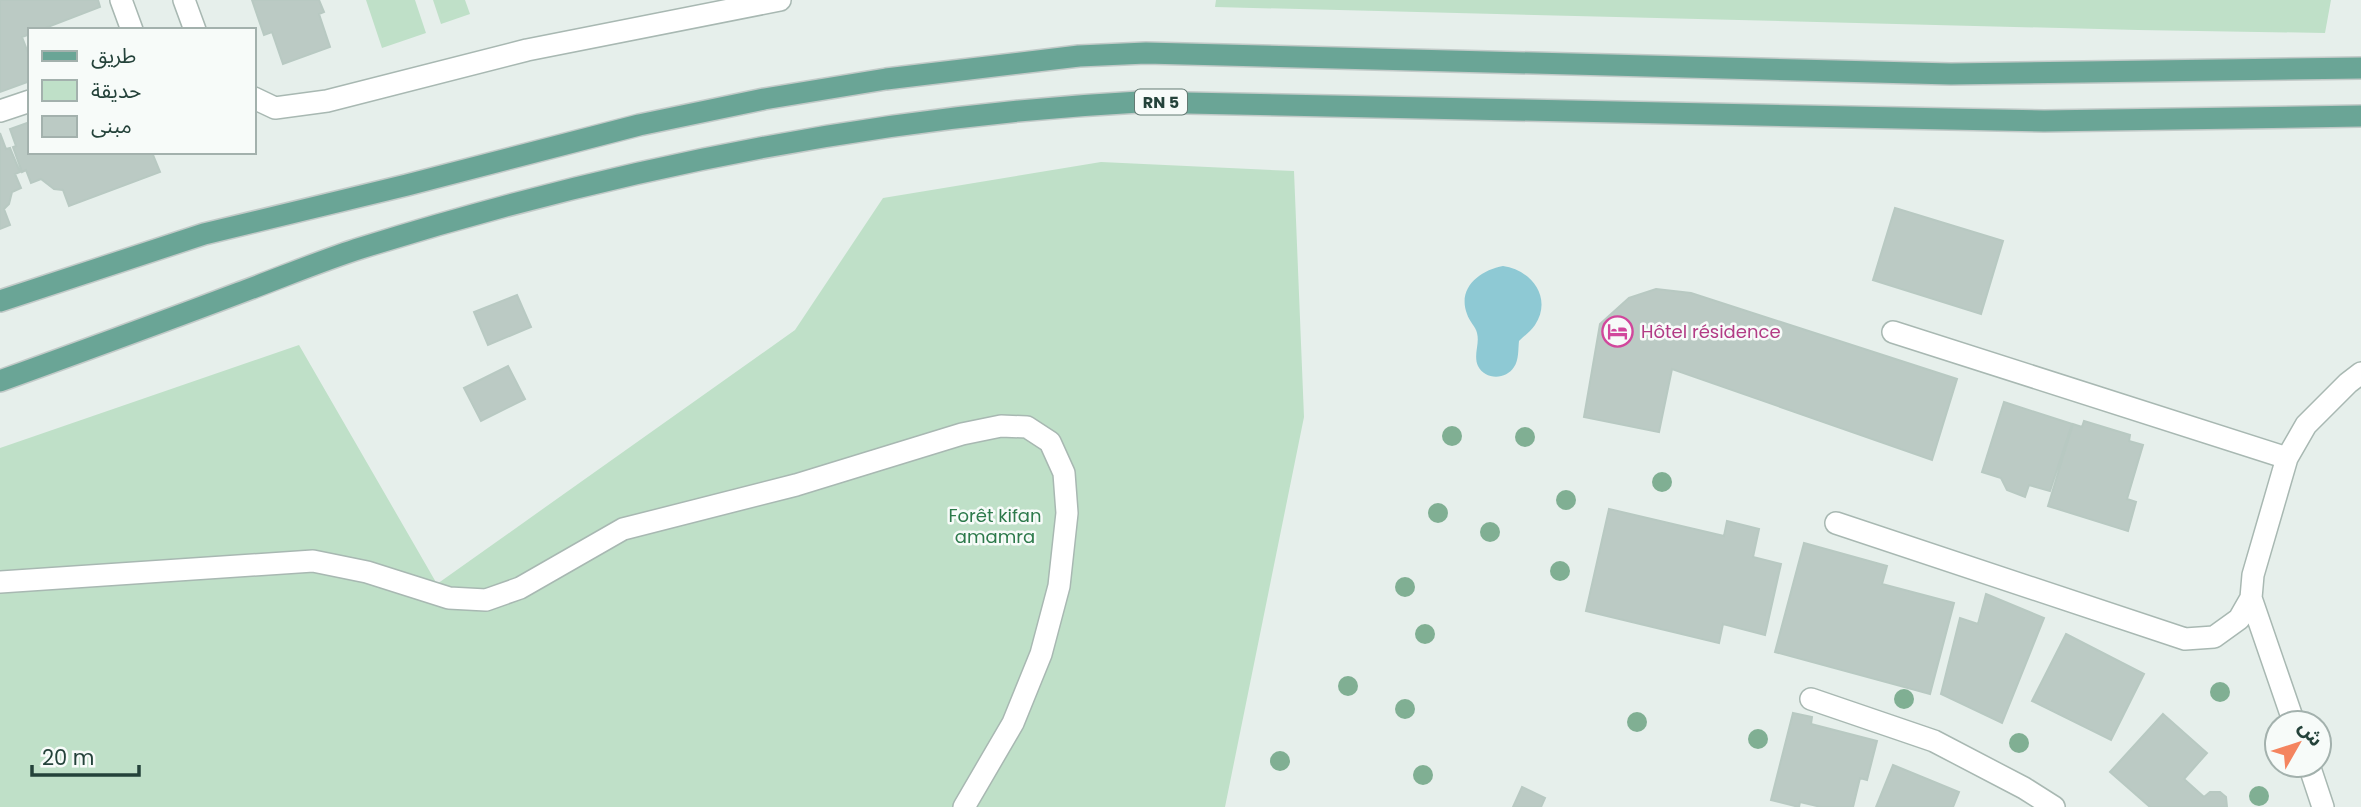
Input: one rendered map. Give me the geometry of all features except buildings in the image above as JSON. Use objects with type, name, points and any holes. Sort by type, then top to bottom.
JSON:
[{"type":"main road","points":[[0,301],[204,234],[639,125],[764,99],[886,79],[1079,56],[1146,53],[1951,74],[2361,68]]},
{"type":"main road","name":"RN 5","points":[[0,381],[359,249],[602,181],[758,147],[888,125],[1069,105],[1139,102],[2044,121],[2361,116]]},
{"type":"street","points":[[121,0],[131,28]]},
{"type":"street","points":[[184,0],[194,28]]},
{"type":"street","points":[[256,99],[275,108],[327,101],[527,50],[780,0]]},
{"type":"street","points":[[0,111],[28,102]]},
{"type":"street","points":[[1893,332],[2287,458]]},
{"type":"street","points":[[1836,523],[2185,639],[2214,637],[2239,619],[2251,597],[2253,575],[2287,458],[2306,425],[2361,373]]},
{"type":"street","points":[[0,582],[313,561],[367,572],[449,598],[486,600],[520,588],[623,528],[796,485],[962,433],[1001,426],[1027,427],[1050,442],[1064,473],[1067,513],[1059,586],[1041,654],[1013,723],[964,807]]},
{"type":"street","points":[[2251,597],[2289,709]]},
{"type":"street","points":[[1811,699],[1934,741],[2024,788],[2054,807]]},
{"type":"street","points":[[2314,779],[2323,807]]},
{"type":"green space","points":[[366,0],[415,0],[426,33],[382,48]]},
{"type":"green space","points":[[433,0],[465,0],[470,14],[441,24]]},
{"type":"green space","points":[[1216,0],[2331,0],[2325,33],[1215,7]]},
{"type":"green space","name":"Forêt kifan amamra","points":[[1101,162],[1294,171],[1304,417],[1225,807],[0,807],[0,448],[299,345],[437,584],[795,330],[883,198]]},
{"type":"water","points":[[1503,266],[1530,279],[1536,286],[1542,305],[1535,325],[1519,341],[1518,358],[1514,367],[1506,374],[1496,377],[1485,374],[1478,366],[1477,333],[1467,314],[1465,296],[1468,288],[1479,276]]},
{"type":"place","name":"Hôtel résidence","points":[[1618,332]]}]
